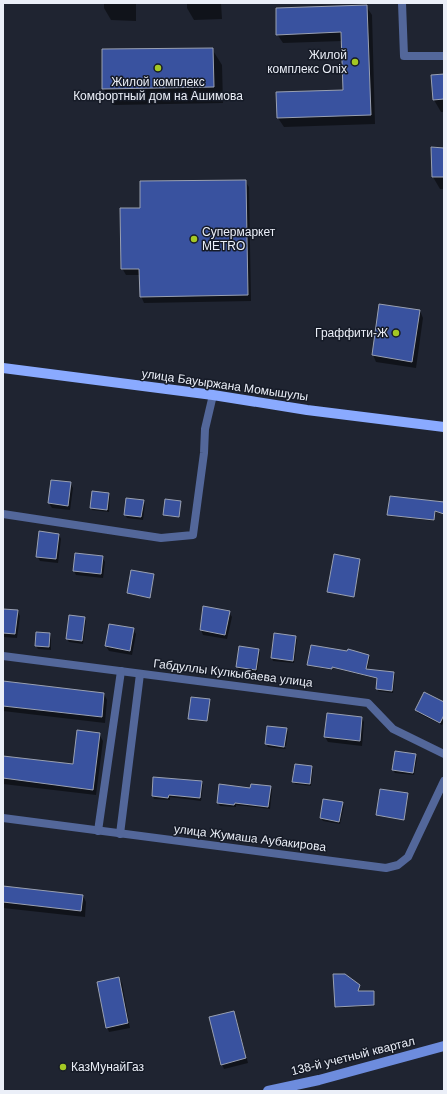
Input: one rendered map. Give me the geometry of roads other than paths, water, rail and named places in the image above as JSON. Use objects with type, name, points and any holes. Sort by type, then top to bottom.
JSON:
[{"type":"main road","name":"улица Бауыржана Момышулы","points":[[3,368],[213,395],[307,410],[444,427]]},
{"type":"main road","name":"138-й учетный квартал","points":[[273,1090],[319,1080],[444,1046]]},
{"type":"street","points":[[402,3],[404,56],[444,56]]},
{"type":"street","points":[[3,514],[161,538],[193,534],[204,454],[205,429],[213,395]]},
{"type":"street","name":"Габдуллы Кулкыбаева улица","points":[[3,656],[368,703],[393,729],[444,754]]},
{"type":"street","points":[[98,831],[121,671]]},
{"type":"street","points":[[120,834],[140,674]]},
{"type":"street","name":"улица Жумаша Аубакирова","points":[[3,818],[386,868],[398,865],[408,857],[444,781]]},
{"type":"place","name":"Жилой комплекс Onix","points":[[355,62]]},
{"type":"place","name":"Жилой комплекс Комфортный дом на Ашимова","points":[[158,68]]},
{"type":"place","name":"Супермаркет METRO","points":[[194,239]]},
{"type":"place","name":"Граффити-Ж","points":[[396,333]]},
{"type":"place","name":"КазМунайГаз","points":[[63,1067]]}]
